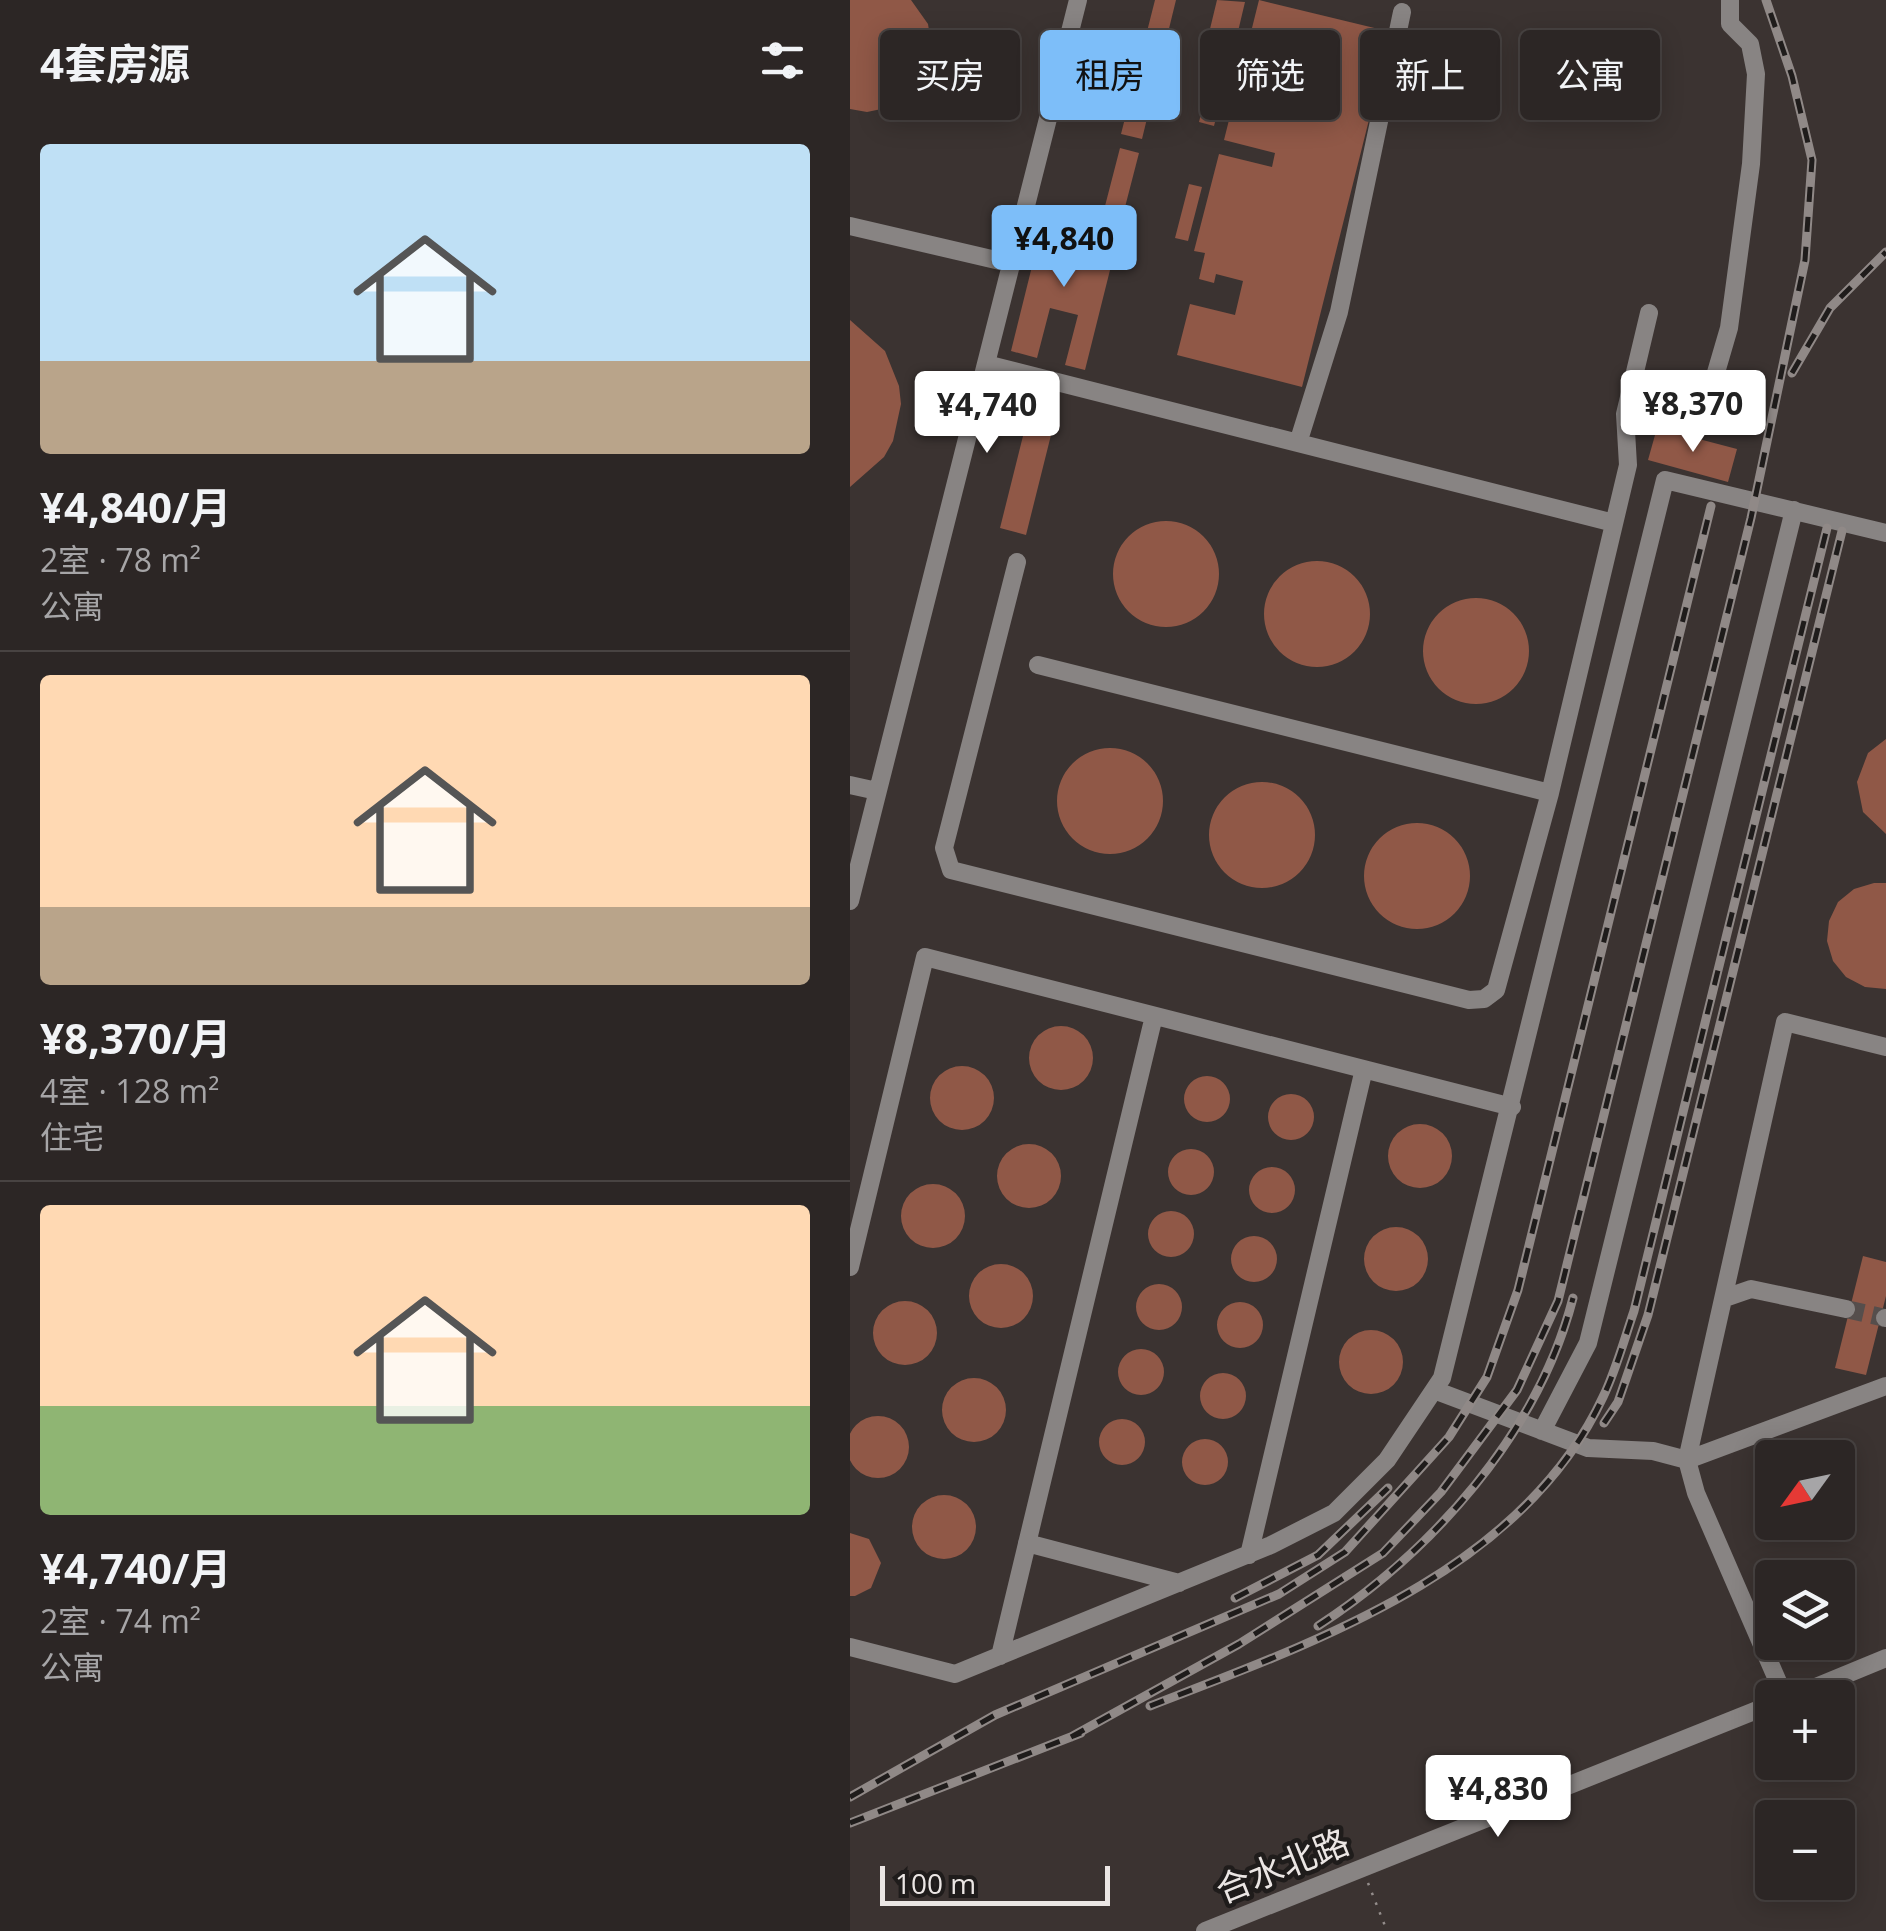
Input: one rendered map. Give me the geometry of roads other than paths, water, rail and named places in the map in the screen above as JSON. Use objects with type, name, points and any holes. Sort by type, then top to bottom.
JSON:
[{"type":"street","points":[[850,901],[1078,0]]},
{"type":"street","points":[[1704,417],[1729,328],[1751,164],[1756,74],[1750,44],[1730,24],[1730,0]]},
{"type":"street","points":[[1298,443],[1340,312],[1402,12]]},
{"type":"street","points":[[850,226],[1013,264]]},
{"type":"street","points":[[1018,562],[944,848],[946,864],[958,875],[1476,1001],[1491,996],[1500,984],[1550,793],[1628,464],[1625,414],[1649,314]]},
{"type":"street","points":[[986,364],[1614,523]]},
{"type":"street","points":[[850,1647],[955,1674],[1249,1555],[1334,1512],[1386,1460],[1442,1378],[1665,480],[1886,533]]},
{"type":"street","points":[[1542,1431],[1588,1343],[1794,510]]},
{"type":"street","points":[[1038,665],[1550,793]]},
{"type":"street","points":[[850,784],[877,791]]},
{"type":"street","points":[[850,1267],[925,957],[1512,1107]]},
{"type":"street","points":[[1000,1656],[1154,1016]]},
{"type":"street","points":[[1779,1680],[1696,1493],[1687,1460],[1785,1022],[1886,1046]]},
{"type":"street","points":[[1249,1555],[1364,1070]]},
{"type":"street","points":[[1725,1298],[1751,1289],[1846,1309]]},
{"type":"street","points":[[1434,1390],[1588,1448],[1653,1450],[1687,1460],[1886,1386]]},
{"type":"street","points":[[1027,1543],[1179,1583]]},
{"type":"street","points":[[1832,1680],[1886,1658]]},
{"type":"street","name":"合水北路","points":[[1205,1931],[1755,1711]]},
{"type":"tunnel","points":[[1846,1309],[1885,1318]]},
{"type":"railway","points":[[1071,1737],[1239,1644],[1383,1553],[1441,1492],[1517,1390],[1558,1301],[1751,518],[1805,260],[1812,160],[1792,76],[1766,0]]},
{"type":"railway","points":[[1792,373],[1830,308],[1886,252]]},
{"type":"railway","points":[[850,1797],[995,1715],[1279,1594],[1345,1552],[1449,1437],[1487,1377],[1518,1290],[1711,506]]},
{"type":"railway","points":[[1150,1706],[1345,1626],[1408,1593],[1468,1554],[1521,1510],[1567,1458],[1603,1397],[1634,1311],[1827,528]]},
{"type":"railway","points":[[1604,1423],[1618,1402],[1648,1315],[1842,531]]},
{"type":"railway","points":[[1318,1626],[1401,1562],[1476,1484],[1535,1396],[1557,1348],[1573,1298]]},
{"type":"railway","points":[[1235,1598],[1318,1555],[1388,1488]]},
{"type":"railway","points":[[850,1823],[1081,1733]]}]
